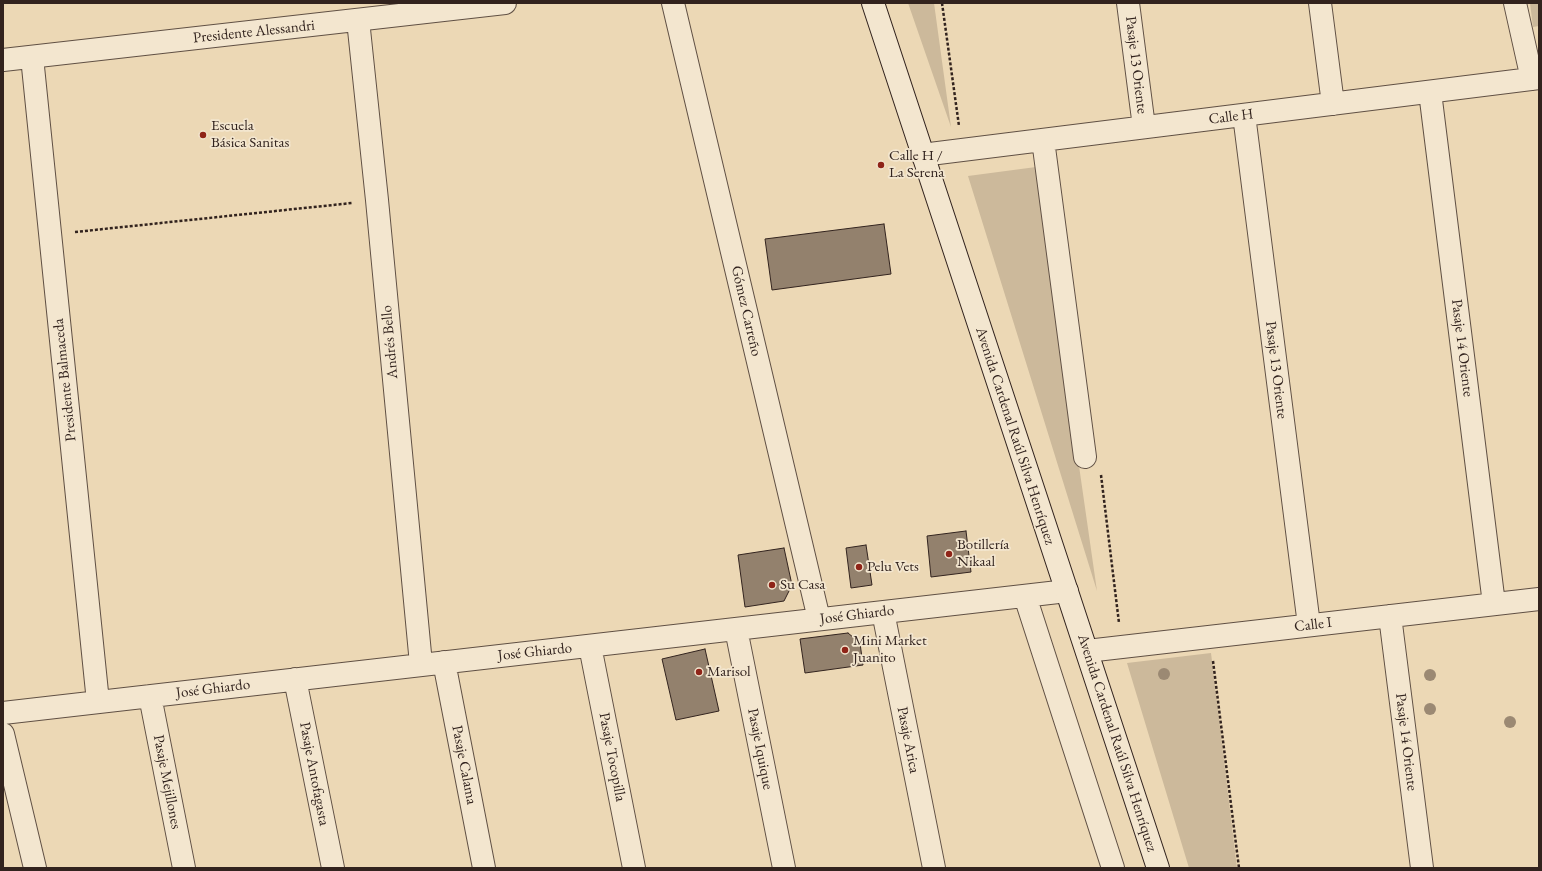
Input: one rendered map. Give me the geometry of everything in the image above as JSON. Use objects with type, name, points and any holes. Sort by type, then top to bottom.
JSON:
[{"type":"street","name":"Presidente Alessandri","points":[[3,60],[505,3]]},
{"type":"street","name":"Gómez Carreño","points":[[673,3],[819,620]]},
{"type":"street","name":"Avenida Cardenal Raúl Silva Henríquez","points":[[873,3],[1158,868]]},
{"type":"street","name":"Pasaje 13 Oriente","points":[[1128,3],[1144,127]]},
{"type":"street","points":[[1320,3],[1333,104]]},
{"type":"street","points":[[1515,3],[1535,79]]},
{"type":"street","name":"Andrés Bello","points":[[358,20],[377,200],[421,664]]},
{"type":"street","name":"Presidente Balmaceda","points":[[32,57],[98,702]]},
{"type":"street","name":"Calle H","points":[[922,155],[1535,79]]},
{"type":"street","name":"Pasaje 14 Oriente","points":[[1430,92],[1494,604]]},
{"type":"street","name":"Pasaje 13 Oriente","points":[[1244,115],[1309,625]]},
{"type":"street","points":[[1043,140],[1085,457]]},
{"type":"street","name":"José Ghiardo","points":[[3,713],[1067,591]]},
{"type":"street","points":[[1026,596],[1113,868]]},
{"type":"street","name":"Calle I","points":[[1087,651],[1539,599]]},
{"type":"street","name":"Pasaje Arica","points":[[882,612],[934,868]]},
{"type":"street","name":"Pasaje 14 Oriente","points":[[1390,616],[1422,868]]},
{"type":"street","name":"Pasaje Iquique","points":[[736,629],[784,868]]},
{"type":"street","name":"Pasaje Tocopilla","points":[[590,646],[634,868]]},
{"type":"street","name":"Pasaje Calama","points":[[444,662],[484,868]]},
{"type":"street","name":"Pasaje Antofagasta","points":[[296,679],[333,868]]},
{"type":"street","name":"Pasaje Mejillones","points":[[150,696],[184,868]]},
{"type":"street","points":[[3,734],[35,868]]},
{"type":"path","points":[[942,3],[963,150]]},
{"type":"path","points":[[50,234],[377,200]]},
{"type":"path","points":[[1210,637],[1239,868]]},
{"type":"shaded area","points":[[908,3],[934,3],[951,127]]},
{"type":"shaded area","points":[[1530,3],[1539,3],[1539,26],[1533,27]]},
{"type":"shaded area","points":[[1036,167],[1097,591],[968,176]]},
{"type":"shaded area","points":[[1211,653],[1237,868],[1189,868],[1127,663]]},
{"type":"building","points":[[884,224],[891,274],[772,290],[765,239]]},
{"type":"building","name":"Botillería Nikaal","points":[[966,531],[971,572],[931,577],[927,536]]},
{"type":"building","name":"Pelu Vets","points":[[866,545],[872,585],[851,588],[846,548]]},
{"type":"building","points":[[784,548],[792,585],[784,601],[745,607],[738,555]]},
{"type":"building","points":[[848,633],[860,643],[863,665],[805,673],[800,639]]},
{"type":"building","points":[[705,649],[719,711],[676,720],[662,659]]},
{"type":"place","name":"Escuela Básica Sanitas","points":[[203,135]]},
{"type":"place","name":"Calle H / La Serena","points":[[881,165]]},
{"type":"place","name":"Botillería Nikaal","points":[[949,554]]},
{"type":"place","name":"Pelu Vets","points":[[859,567]]},
{"type":"place","name":"Su Casa","points":[[772,585]]},
{"type":"place","name":"Mini Market Juanito","points":[[845,650]]},
{"type":"place","name":"Marisol","points":[[699,672]]}]
